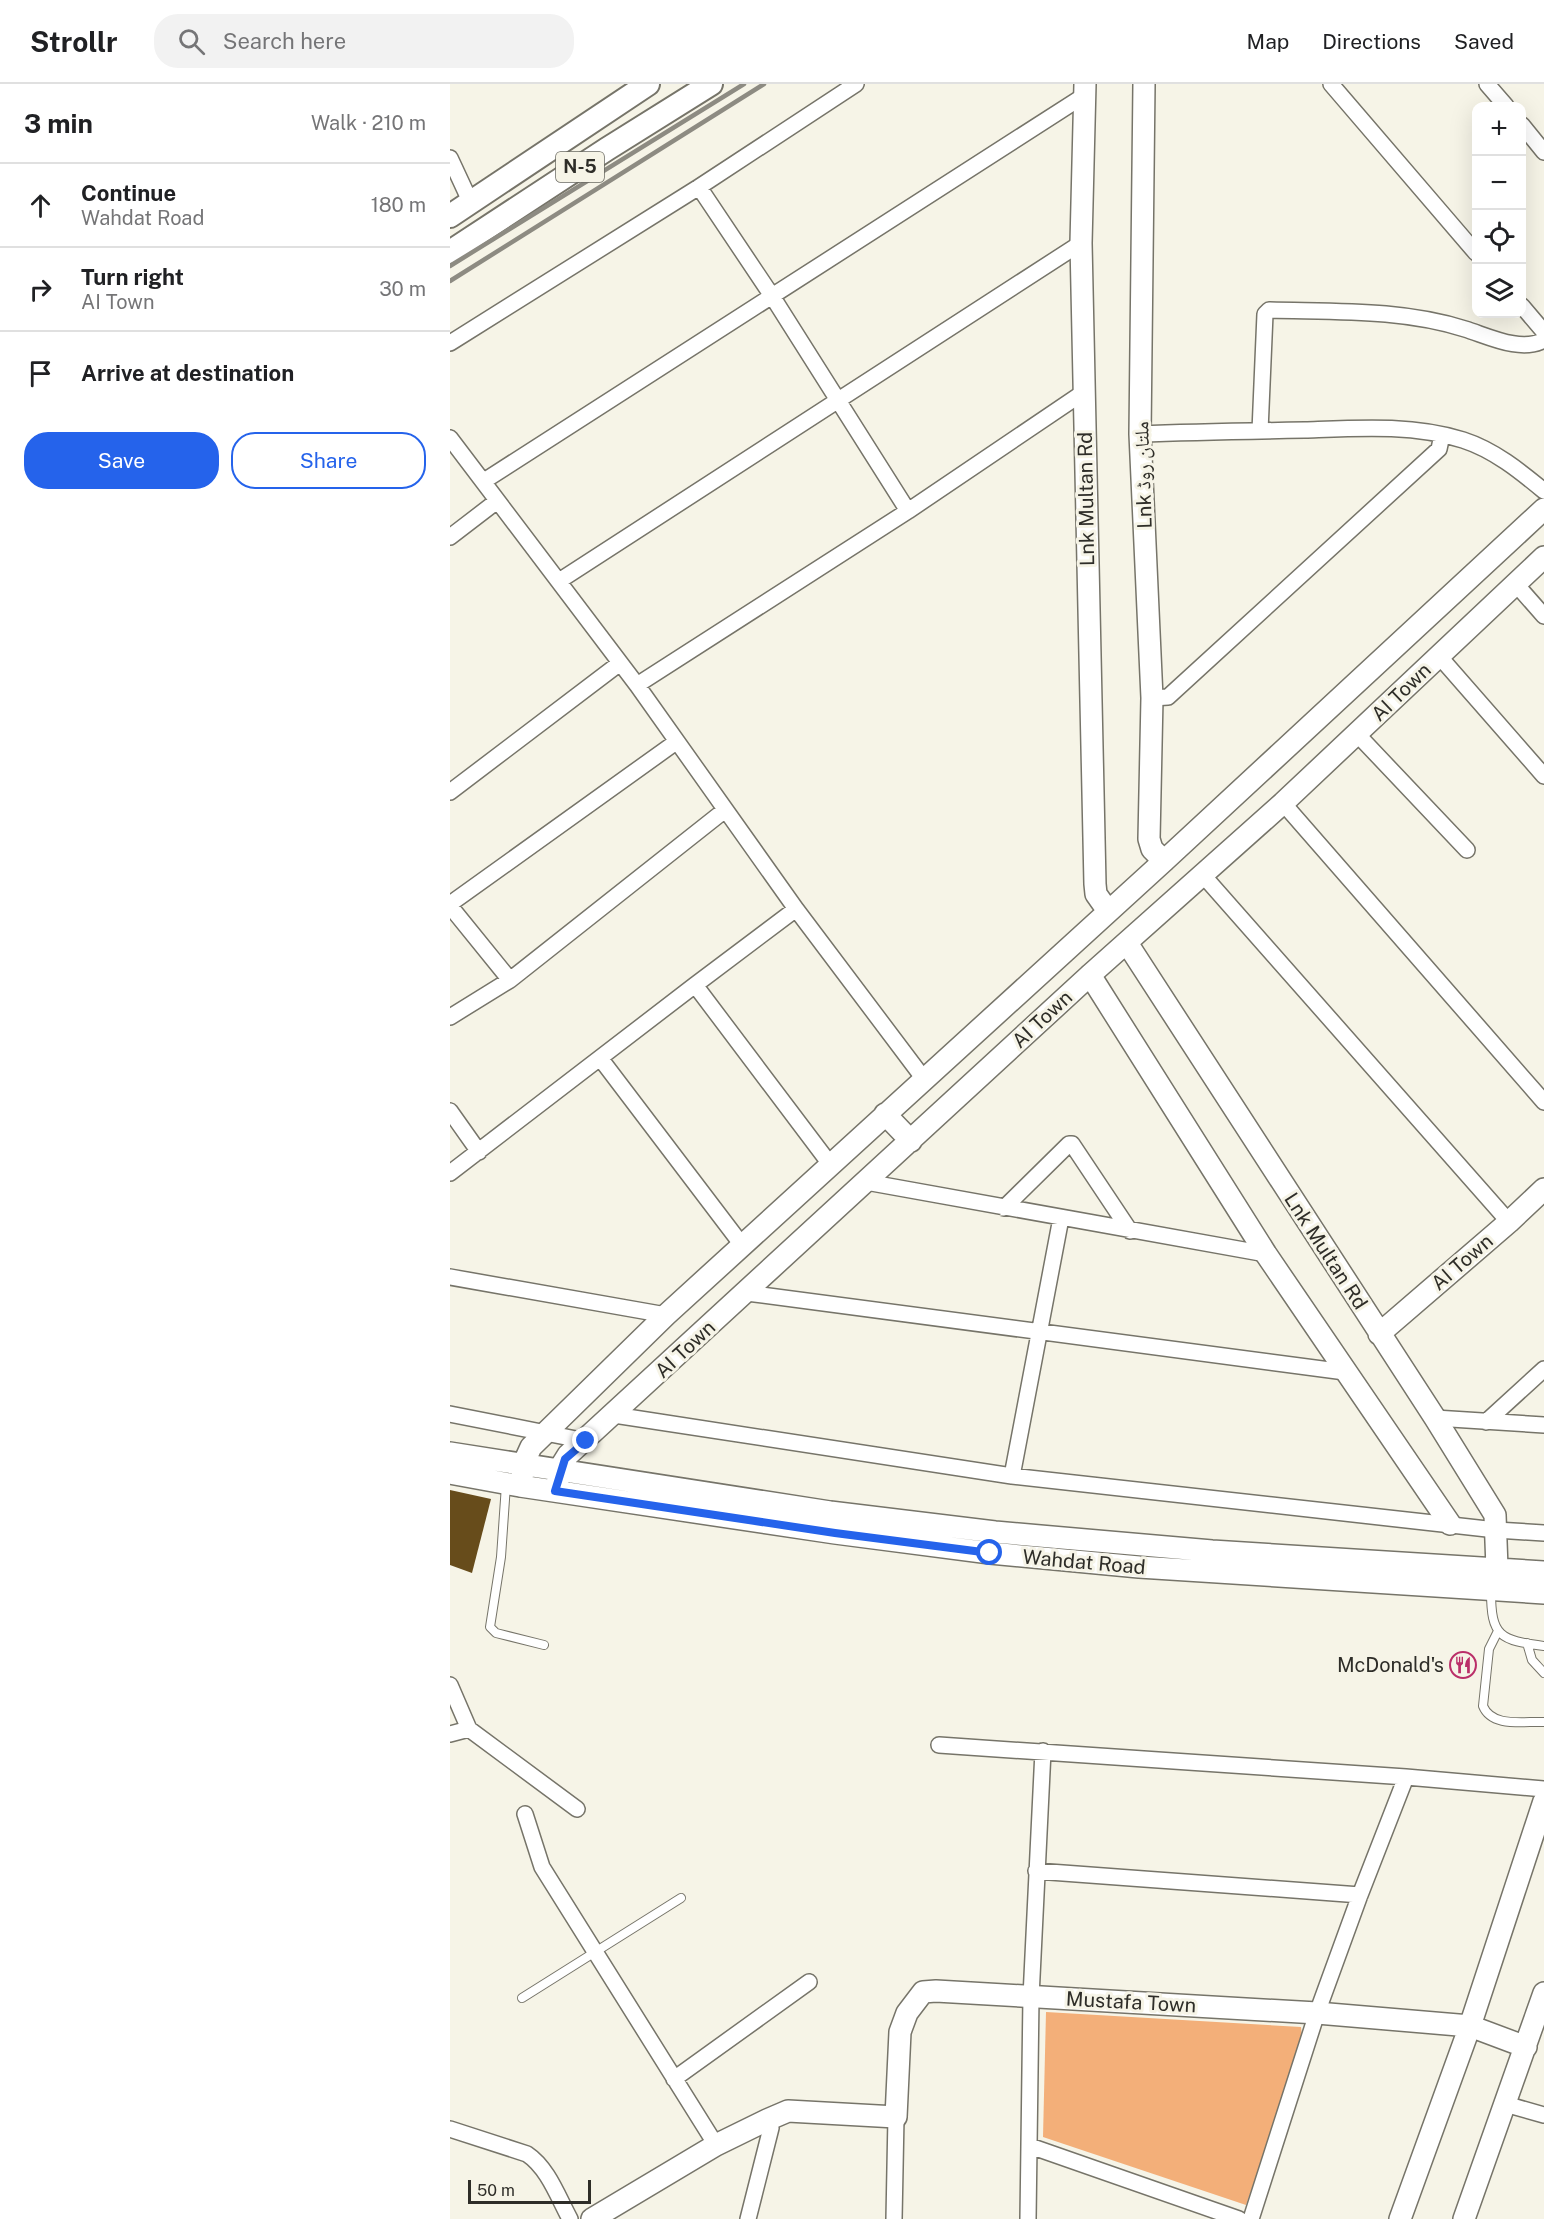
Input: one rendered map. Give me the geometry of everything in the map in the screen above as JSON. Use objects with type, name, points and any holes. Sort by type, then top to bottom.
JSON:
[{"type":"main road","name":"N-5","points":[[450,216],[648,84]]},
{"type":"main road","name":"N-5","points":[[450,252],[711,84]]},
{"type":"street","points":[[450,343],[699,187],[856,84]]},
{"type":"street","name":"Lnk ملتان روڈ","points":[[1144,84],[1140,434],[1152,698],[1149,839],[1152,849],[1164,861]]},
{"type":"street","points":[[1331,84],[1472,248]]},
{"type":"street","points":[[1487,84],[1503,102]]},
{"type":"street","points":[[484,481],[772,296],[1085,89]]},
{"type":"street","name":"Lnk Multan Rd","points":[[1085,89],[1082,243],[1083,392],[1095,884],[1096,894],[1108,910]]},
{"type":"street","points":[[1526,131],[1544,152]]},
{"type":"street","points":[[450,158],[470,201]]},
{"type":"street","points":[[699,187],[772,296],[908,510]]},
{"type":"street","points":[[559,581],[1082,243]]},
{"type":"street","points":[[1260,431],[1265,314],[1269,310],[1371,313],[1410,317],[1438,321],[1514,344],[1534,344],[1544,340]]},
{"type":"street","points":[[1526,312],[1544,332]]},
{"type":"street","points":[[636,685],[908,510],[1083,392]]},
{"type":"street","points":[[1140,434],[1351,428],[1419,430],[1464,441],[1486,450],[1519,470],[1544,491]]},
{"type":"street","points":[[1152,698],[1168,697],[1439,449],[1442,435]]},
{"type":"street","points":[[450,438],[620,663],[796,909],[924,1078]]},
{"type":"street","points":[[450,537],[497,501]]},
{"type":"street","points":[[513,1485],[531,1446],[666,1315],[1164,861],[1544,509]]},
{"type":"street","name":"AI Town","points":[[555,1491],[565,1459],[1090,975],[1283,803],[1544,557]]},
{"type":"street","points":[[1515,583],[1544,616]]},
{"type":"street","points":[[1439,656],[1544,776]]},
{"type":"street","points":[[450,792],[620,663]]},
{"type":"street","points":[[1357,734],[1467,850]]},
{"type":"street","points":[[510,980],[450,905],[676,742]]},
{"type":"street","points":[[1283,803],[1544,1102]]},
{"type":"street","points":[[450,1017],[510,980],[725,810]]},
{"type":"street","points":[[1202,874],[1509,1222]]},
{"type":"street","points":[[450,1173],[796,909]]},
{"type":"street","points":[[1085,932],[1108,959]]},
{"type":"street","name":"Lnk Multan Rd","points":[[1128,943],[1435,1418],[1495,1515],[1497,1568]]},
{"type":"street","points":[[1090,975],[1266,1254],[1450,1524]]},
{"type":"street","points":[[695,985],[830,1164]]},
{"type":"street","points":[[600,1058],[742,1245]]},
{"type":"street","points":[[450,1111],[479,1152]]},
{"type":"street","points":[[885,1114],[910,1141]]},
{"type":"street","points":[[1004,1208],[1069,1144],[1072,1144],[1130,1231]]},
{"type":"street","points":[[866,1182],[1266,1254]]},
{"type":"street","name":"AI Town","points":[[1379,1334],[1544,1189]]},
{"type":"street","points":[[1012,1476],[1061,1218]]},
{"type":"street","points":[[450,1276],[666,1315]]},
{"type":"street","points":[[747,1293],[1345,1372]]},
{"type":"street","points":[[1486,1422],[1544,1369]]},
{"type":"street","points":[[450,1414],[586,1441]]},
{"type":"street","points":[[614,1415],[1012,1476],[1496,1530],[1544,1533]]},
{"type":"street","points":[[1435,1418],[1544,1425]]},
{"type":"street","name":"Wahdat Road","points":[[450,1453],[830,1512],[995,1532],[1212,1551],[1544,1572]]},
{"type":"street","name":"Wahdat Road","points":[[450,1473],[513,1485],[835,1533],[990,1553],[1139,1567],[1544,1593]]},
{"type":"street","points":[[450,1685],[469,1729],[577,1809]]},
{"type":"street","points":[[450,1734],[469,1729]]},
{"type":"street","points":[[939,1745],[1406,1777],[1544,1789]]},
{"type":"street","points":[[1028,2219],[1031,1997],[1043,1751]]},
{"type":"street","points":[[1251,2219],[1317,2013],[1406,1777]]},
{"type":"street","points":[[1400,2219],[1470,2026],[1544,1801]]},
{"type":"street","points":[[525,1814],[542,1867],[716,2145]]},
{"type":"street","points":[[1036,1871],[1360,1895]]},
{"type":"street","points":[[674,2079],[809,1982]]},
{"type":"street","name":"Mustafa Town","points":[[896,2117],[900,2032],[907,2013],[923,1992],[936,1990],[1317,2013],[1470,2026],[1526,2047]]},
{"type":"street","points":[[1464,2219],[1544,1994]]},
{"type":"street","points":[[1505,2104],[1544,2115]]},
{"type":"street","points":[[592,2219],[716,2145],[788,2111],[896,2117],[894,2219]]},
{"type":"street","points":[[748,2219],[771,2128],[766,2120]]},
{"type":"street","points":[[450,2129],[527,2154],[535,2159],[570,2219]]},
{"type":"street","points":[[1030,2146],[1239,2219]]},
{"type":"lane","points":[[513,1485],[490,1627],[496,1633],[544,1645]]},
{"type":"lane","points":[[1491,1589],[1491,1614],[1498,1631],[1514,1641],[1544,1646]]},
{"type":"lane","points":[[1498,1631],[1489,1649],[1483,1706],[1486,1713],[1492,1719],[1502,1721],[1544,1722]]},
{"type":"lane","points":[[1527,1643],[1532,1660],[1544,1673]]},
{"type":"lane","points":[[522,1998],[681,1898]]},
{"type":"shaded area","points":[[1046,2012],[1301,2027],[1303,2044],[1246,2205],[1043,2137]]},
{"type":"building","points":[[450,1490],[491,1499],[472,1573],[450,1565]]},
{"type":"railway","points":[[450,266],[744,84]]},
{"type":"railway","points":[[450,281],[764,84]]},
{"type":"place","name":"McDonald's","points":[[1463,1665]]},
{"type":"route","points":[[586,1441],[565,1459],[555,1491],[835,1533],[990,1553]]}]
